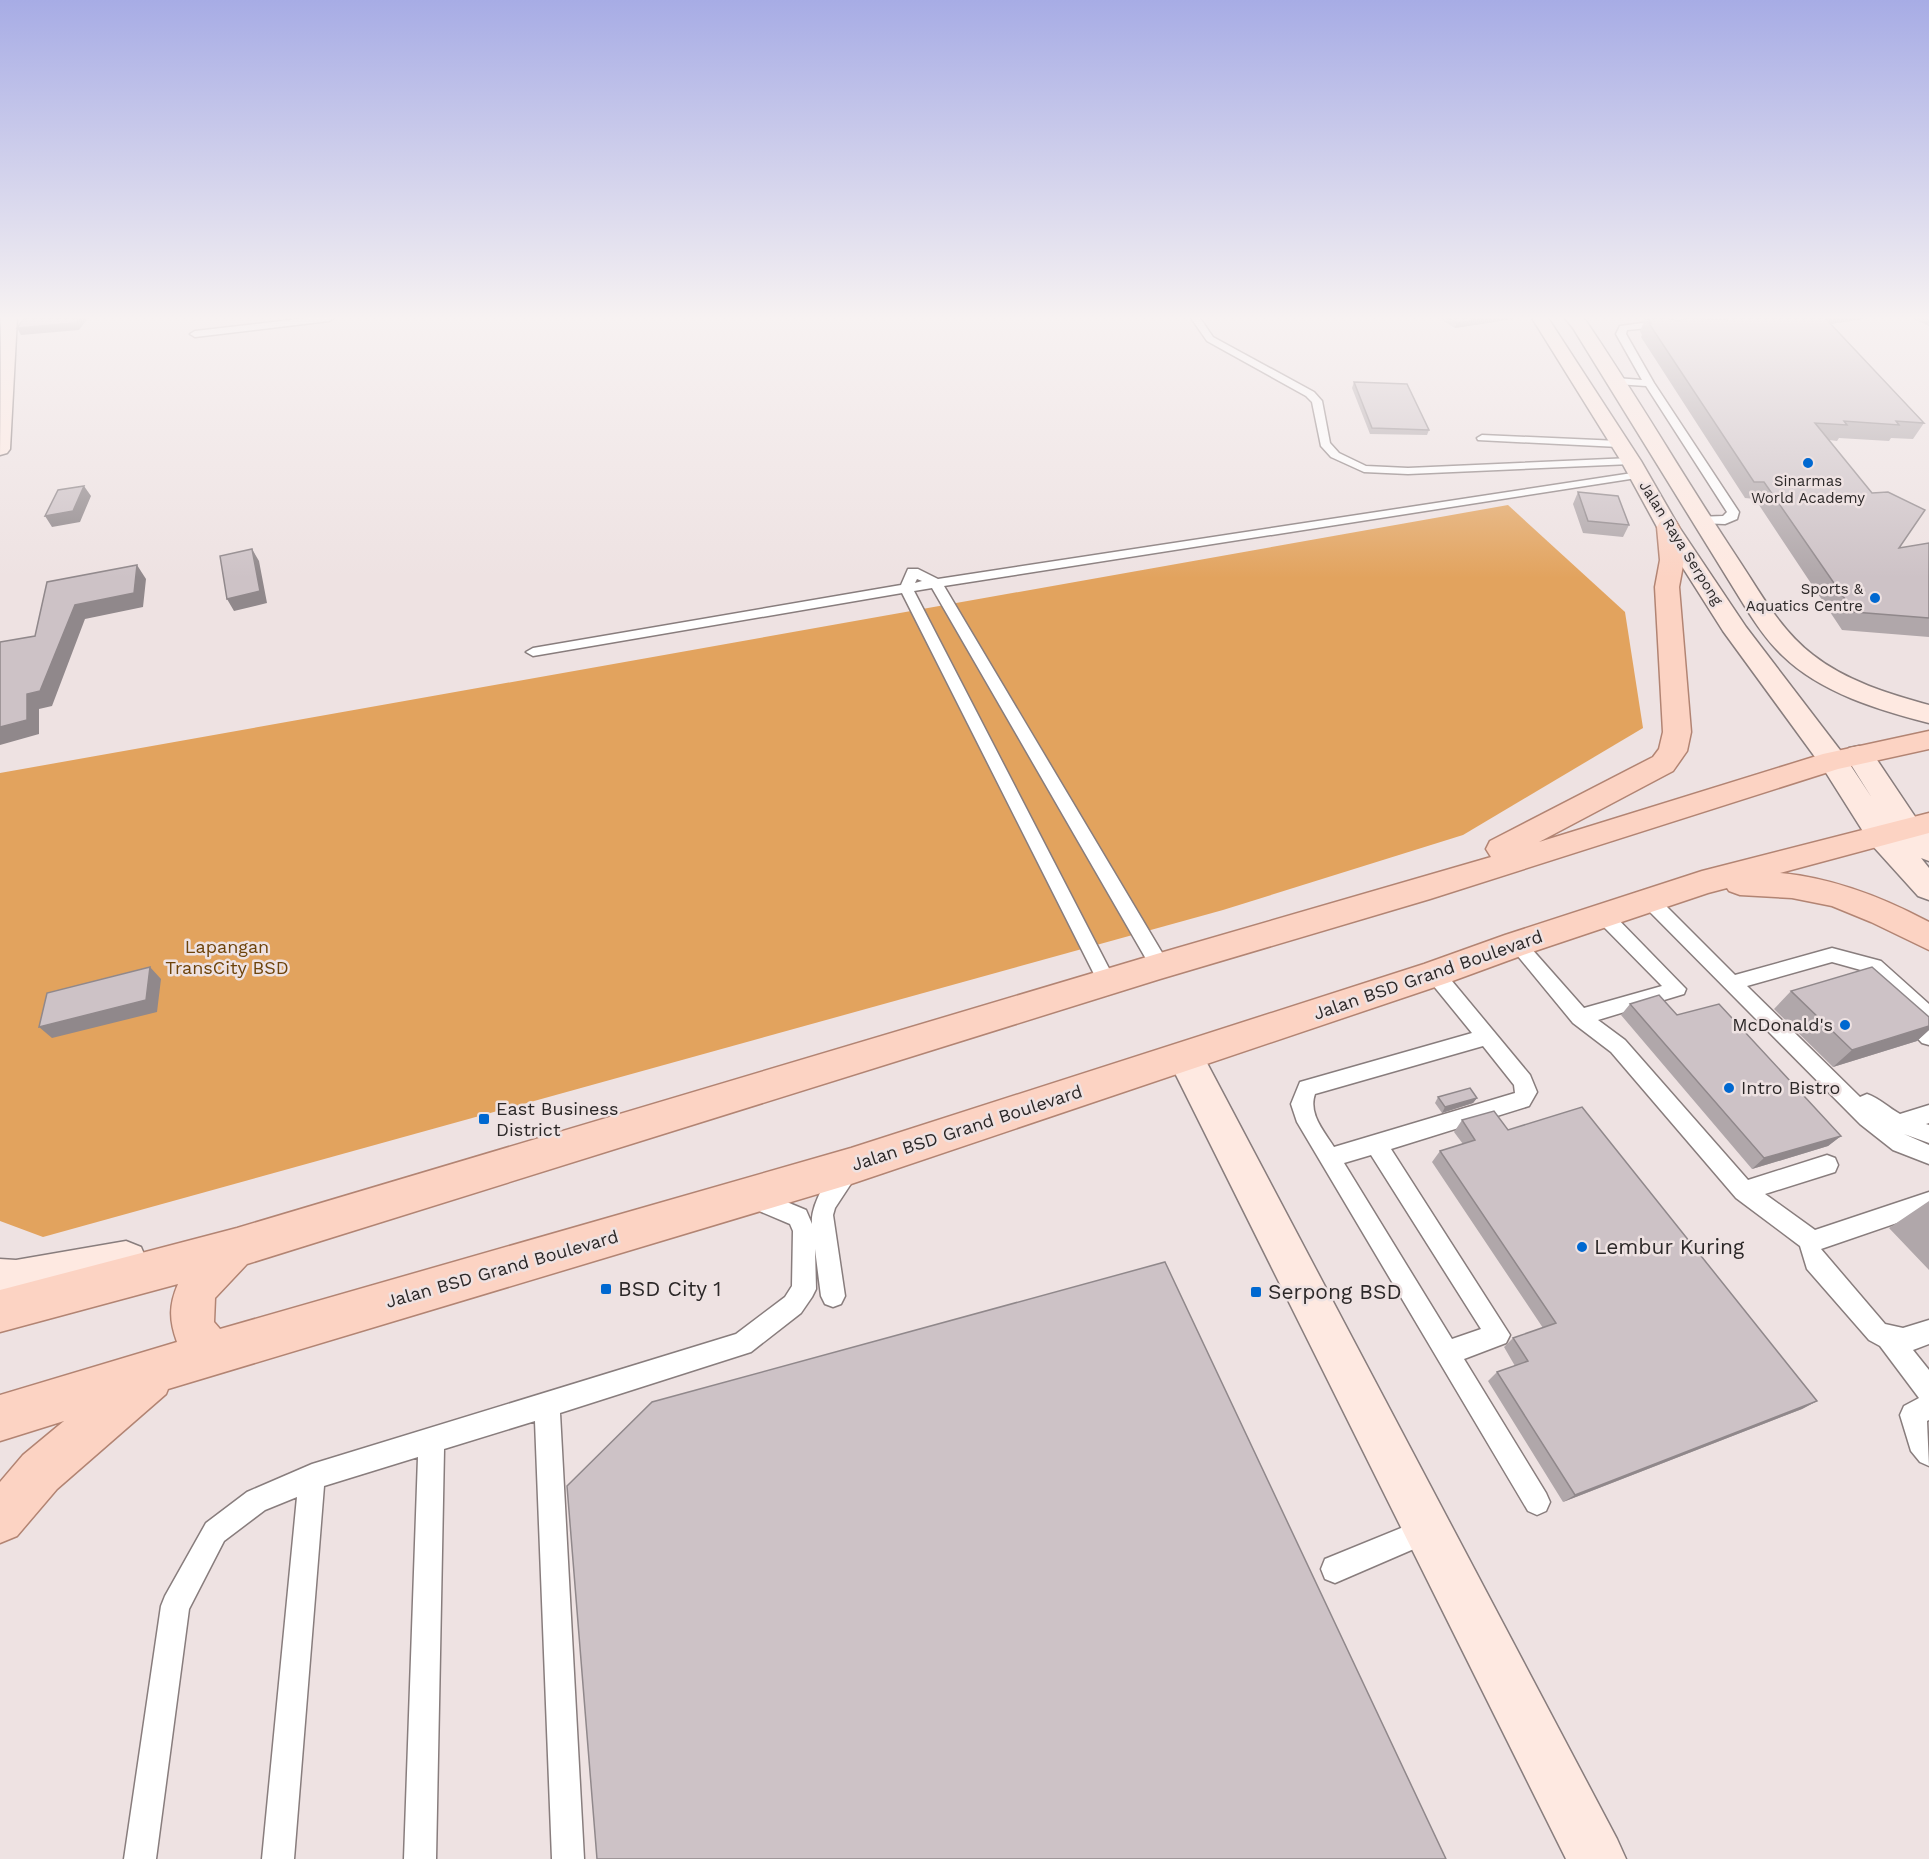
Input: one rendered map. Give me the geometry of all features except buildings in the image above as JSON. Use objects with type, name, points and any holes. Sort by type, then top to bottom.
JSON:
[{"type":"main road","points":[[0,449],[3,405]]},
{"type":"main road","name":"Jalan Raya Serpong","points":[[1595,405],[1668,527],[1736,631],[1912,834],[1929,888]]},
{"type":"main road","name":"Jalan Raya Serpong","points":[[1631,405],[1756,604],[1792,651],[1821,672],[1845,684],[1929,714]]},
{"type":"main road","points":[[1419,891],[1656,768],[1663,764],[1673,751],[1677,732],[1667,587],[1671,560],[1668,527]]},
{"type":"main road","points":[[0,1311],[255,1242],[1160,966],[1419,891],[1846,758],[1929,740]]},
{"type":"main road","name":"Jalan BSD Grand Boulevard","points":[[0,1418],[851,1166],[1435,974],[1702,883],[1912,834]]},
{"type":"main road","points":[[1702,883],[1778,883],[1840,895],[1894,917],[1929,937]]},
{"type":"main road","points":[[1185,1057],[1597,1859]]},
{"type":"main road","points":[[0,1279],[16,1280],[255,1242]]},
{"type":"main road","points":[[212,1354],[193,1328],[191,1300],[205,1275],[255,1242]]},
{"type":"main road","points":[[0,1519],[40,1472],[160,1369]]},
{"type":"lane","points":[[1318,405],[1325,444],[1335,455],[1358,467],[1376,471],[1630,460]]},
{"type":"lane","points":[[1663,405],[1733,516],[1725,520],[1701,520]]},
{"type":"lane","points":[[1482,438],[1630,460]]},
{"type":"lane","points":[[533,652],[1630,460]]},
{"type":"lane","points":[[936,583],[1160,966]]},
{"type":"lane","points":[[906,588],[1107,982]]},
{"type":"lane","points":[[1649,900],[1867,1118],[1900,1143],[1929,1155]]},
{"type":"lane","points":[[1580,1017],[1677,990],[1603,915]]},
{"type":"lane","points":[[1518,944],[1580,1017],[1618,1046],[1744,1191],[1812,1242]]},
{"type":"lane","points":[[1732,983],[1832,955],[1874,966],[1929,1015]]},
{"type":"lane","points":[[1832,955],[1865,979],[1929,1037]]},
{"type":"lane","points":[[1329,1158],[1522,1100],[1527,1092],[1523,1081],[1435,974]]},
{"type":"lane","points":[[1732,983],[1762,998],[1877,1112],[1929,1134]]},
{"type":"lane","points":[[1487,1036],[1307,1088],[1301,1104],[1304,1116],[1537,1502]]},
{"type":"lane","points":[[1899,1123],[1929,1114]]},
{"type":"lane","points":[[1376,1144],[1498,1335],[1448,1353]]},
{"type":"lane","points":[[1744,1191],[1827,1165]]},
{"type":"lane","points":[[833,1296],[822,1215],[825,1204],[851,1166]]},
{"type":"lane","points":[[140,1859],[175,1606],[215,1532],[256,1501],[312,1477],[743,1344],[793,1305],[804,1289],[804,1231],[798,1217],[750,1197]]},
{"type":"lane","points":[[1812,1242],[1929,1202]]},
{"type":"lane","points":[[1812,1242],[1810,1249],[1815,1261],[1876,1332],[1889,1339],[1904,1341],[1929,1332]]},
{"type":"lane","points":[[804,1256],[827,1251]]},
{"type":"lane","points":[[1889,1339],[1929,1390]]},
{"type":"lane","points":[[547,1404],[568,1859]]},
{"type":"lane","points":[[1924,1417],[1920,1442],[1929,1453]]},
{"type":"lane","points":[[420,1859],[431,1440]]},
{"type":"lane","points":[[278,1859],[312,1477]]},
{"type":"lane","points":[[1335,1569],[1428,1530]]},
{"type":"green space","name":"Lapangan TransCity BSD","points":[[1508,505],[1625,612],[1643,728],[1463,835],[1223,910],[43,1237],[0,1221],[0,773]]},
{"type":"place","name":"Sinarmas World Academy","points":[[1808,463]]},
{"type":"place","name":"Sports & Aquatics Centre","points":[[1875,598]]},
{"type":"place","name":"McDonald's","points":[[1845,1025]]},
{"type":"place","name":"Intro Bistro","points":[[1729,1088]]},
{"type":"place","name":"East Business District","points":[[484,1119]]},
{"type":"place","name":"Lembur Kuring","points":[[1582,1247]]},
{"type":"place","name":"BSD City 1","points":[[606,1289]]},
{"type":"place","name":"Serpong BSD","points":[[1256,1292]]}]
